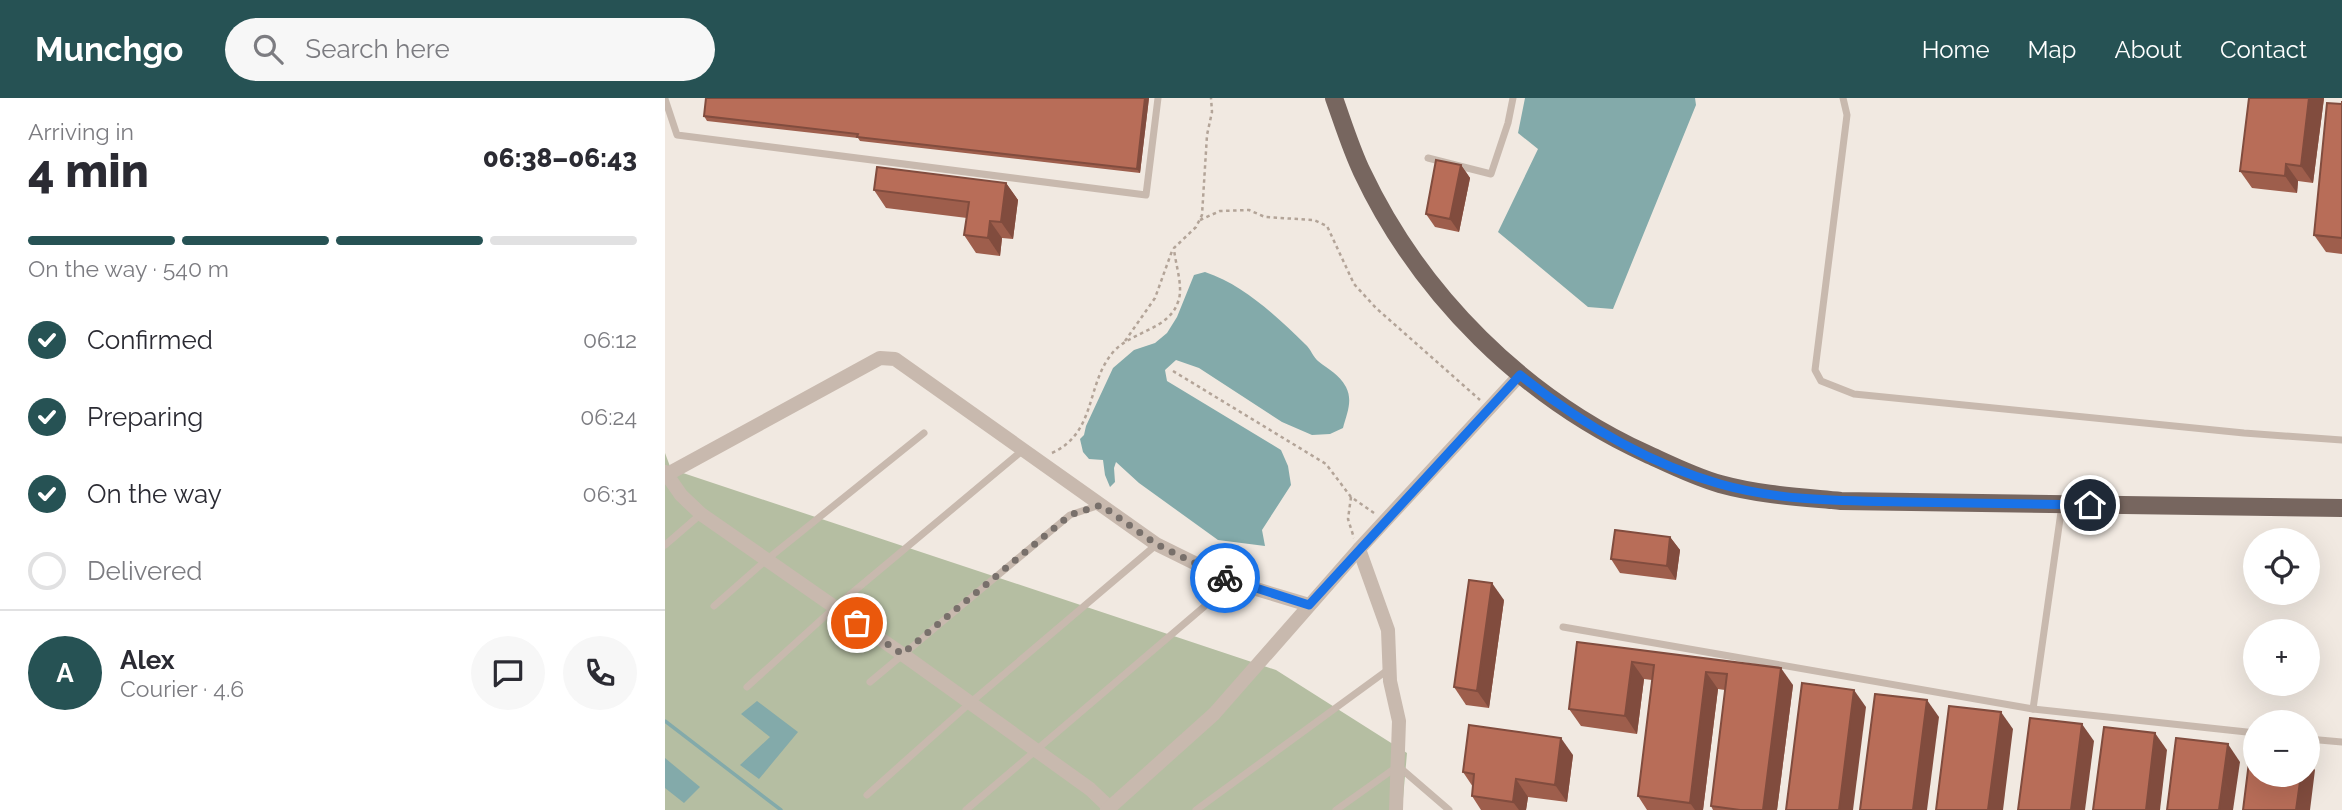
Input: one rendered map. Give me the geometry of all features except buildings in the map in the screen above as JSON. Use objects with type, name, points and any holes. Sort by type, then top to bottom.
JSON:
[{"type":"main road","points":[[1334,98],[1362,173],[1412,256],[1447,303],[1483,341],[1553,401],[1628,446],[1677,468],[1719,484],[1760,494],[1841,501],[2342,508]]},
{"type":"street","points":[[1309,605],[1233,582],[1156,544],[895,359],[880,358],[665,474],[681,495],[701,514],[970,702],[1090,789],[1109,809],[1214,714],[1359,549],[1520,375]]},
{"type":"street","points":[[1359,549],[1388,630],[1390,681],[1399,721],[1396,810]]},
{"type":"lane","points":[[665,99],[677,135],[1146,195],[1158,98]]},
{"type":"lane","points":[[1428,158],[1491,174],[1509,123],[1513,98]]},
{"type":"lane","points":[[1843,98],[1847,115],[1815,370],[1821,381],[1854,394],[2231,432],[2342,440]]},
{"type":"lane","points":[[714,606],[765,561],[924,433]]},
{"type":"lane","points":[[747,687],[834,608],[1027,452]]},
{"type":"lane","points":[[870,682],[1070,515],[1101,505]]},
{"type":"lane","points":[[2033,709],[2062,505]]},
{"type":"lane","points":[[665,545],[701,514]]},
{"type":"lane","points":[[867,795],[970,702],[1156,544]]},
{"type":"lane","points":[[966,810],[1233,582]]},
{"type":"lane","points":[[1563,627],[2033,709],[2243,732]]},
{"type":"lane","points":[[1196,810],[1390,668]]},
{"type":"lane","points":[[2320,740],[2342,743]]},
{"type":"lane","points":[[1336,810],[1398,766],[1449,810]]},
{"type":"path","points":[[1122,345],[1155,298],[1174,248],[1196,227],[1202,215],[1212,98]]},
{"type":"path","points":[[1200,220],[1220,211],[1249,210],[1265,217],[1314,220],[1327,226],[1354,284],[1375,308],[1454,379],[1491,406]]},
{"type":"path","points":[[1027,452],[1048,454],[1065,447],[1084,422],[1095,385],[1114,351],[1132,337],[1170,318],[1179,300],[1174,248]]},
{"type":"path","points":[[1173,371],[1326,464],[1351,497],[1386,520]]},
{"type":"path","points":[[1351,497],[1348,519],[1350,531],[1359,549]]},
{"type":"green space","points":[[665,453],[671,469],[1276,670],[1407,753],[1402,810],[665,810]]},
{"type":"water","points":[[1525,98],[1695,98],[1696,105],[1613,309],[1588,307],[1498,232],[1538,149],[1518,133]]},
{"type":"water","points":[[1205,272],[1233,285],[1271,312],[1307,346],[1318,361],[1334,372],[1348,392],[1349,407],[1343,428],[1330,434],[1312,435],[1282,422],[1199,368],[1176,360],[1165,370],[1167,381],[1281,450],[1288,466],[1291,485],[1262,530],[1265,546],[1218,540],[1139,483],[1116,462],[1115,482],[1110,487],[1103,460],[1089,459],[1083,452],[1080,439],[1113,368],[1134,350],[1155,343],[1167,333],[1177,317],[1194,275]]},
{"type":"water","points":[[757,701],[798,732],[759,779],[740,765],[770,737],[741,714]]},
{"type":"water","points":[[665,758],[700,787],[684,803],[665,788]]},
{"type":"waterway","points":[[665,721],[781,810]]},
{"type":"way so far","points":[[857,623],[902,654],[1070,515],[1101,505],[1156,544],[1225,578]]},
{"type":"route","points":[[1225,578],[1309,605],[1520,375],[1591,426],[1628,446],[1719,484],[1760,494],[1841,501],[2090,505]]}]
